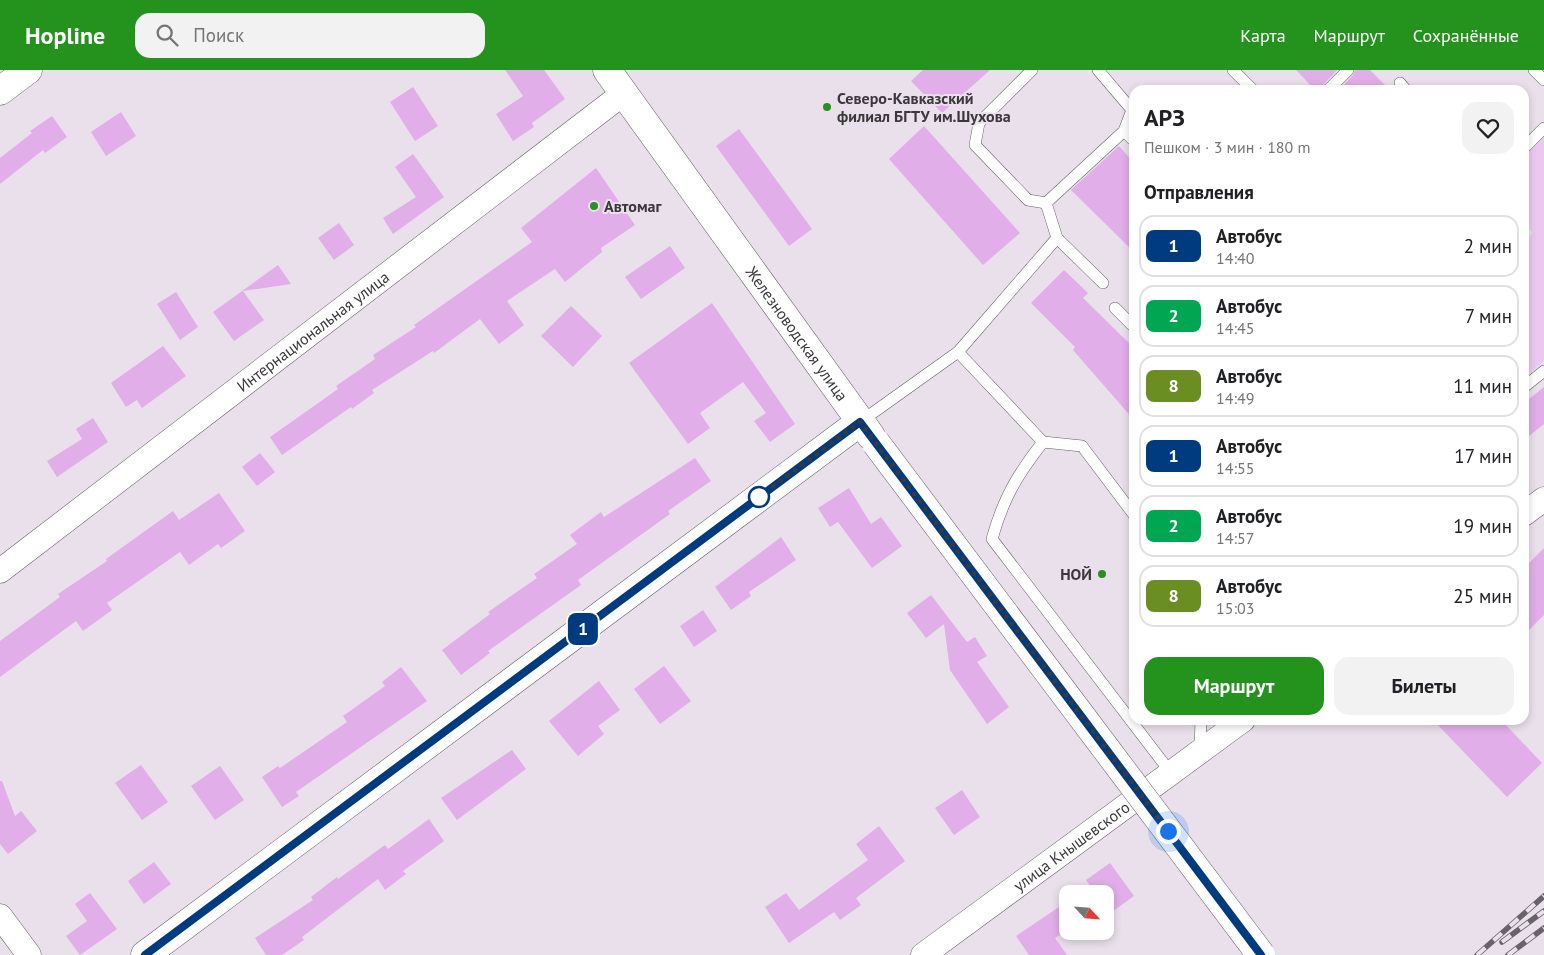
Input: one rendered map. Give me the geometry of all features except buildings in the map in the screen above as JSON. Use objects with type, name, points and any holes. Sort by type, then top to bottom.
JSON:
[{"type":"main road","points":[[0,91],[28,70]]},
{"type":"main road","name":"Железноводская улица","points":[[607,70],[868,432],[1261,955]]},
{"type":"main road","points":[[145,955],[868,432]]},
{"type":"street","name":"Интернациональная улица","points":[[0,571],[624,93]]},
{"type":"street","points":[[1529,510],[1544,499]]},
{"type":"street","name":"улица Кнышевского","points":[[923,955],[1236,725]]},
{"type":"street","points":[[0,916],[29,955]]},
{"type":"lane","points":[[1032,70],[979,123],[975,145],[1028,200],[1046,203]]},
{"type":"lane","points":[[1098,70],[1129,106]]},
{"type":"lane","points":[[1233,70],[1248,85]]},
{"type":"lane","points":[[1333,85],[1348,70]]},
{"type":"lane","points":[[1534,70],[1544,80]]},
{"type":"lane","points":[[1046,203],[1124,131],[1129,120]]},
{"type":"lane","points":[[1529,143],[1544,128]]},
{"type":"lane","points":[[1124,131],[1129,136]]},
{"type":"lane","points":[[1046,203],[1057,238],[1103,283]]},
{"type":"lane","points":[[868,432],[958,352],[1057,238]]},
{"type":"lane","points":[[1115,308],[1129,322]]},
{"type":"lane","points":[[958,352],[1043,442],[1082,446],[1129,508]]},
{"type":"lane","points":[[1529,382],[1544,371]]},
{"type":"lane","points":[[1043,442],[1022,468],[1001,507],[992,539],[1129,719]]},
{"type":"lane","points":[[1133,725],[1170,773]]},
{"type":"lane","points":[[1200,752],[1201,725]]},
{"type":"shaded area","points":[[1544,138],[1544,361],[1529,373],[1529,237],[1533,233],[1529,229],[1529,152]]},
{"type":"railway","points":[[1477,955],[1544,896]]},
{"type":"railway","points":[[1502,942],[1544,911]]},
{"type":"railway","points":[[1508,955],[1544,928]]},
{"type":"bus line","name":"1","points":[[145,955],[860,422],[1261,955]]},
{"type":"place","name":"Северо-Кавказский филиал БГТУ им.Шухова","points":[[827,107]]},
{"type":"place","name":"Автомаг","points":[[594,206]]},
{"type":"place","name":"НОЙ","points":[[1102,574]]},
{"type":"route","points":[[759,497],[860,422],[1168,831]]}]
